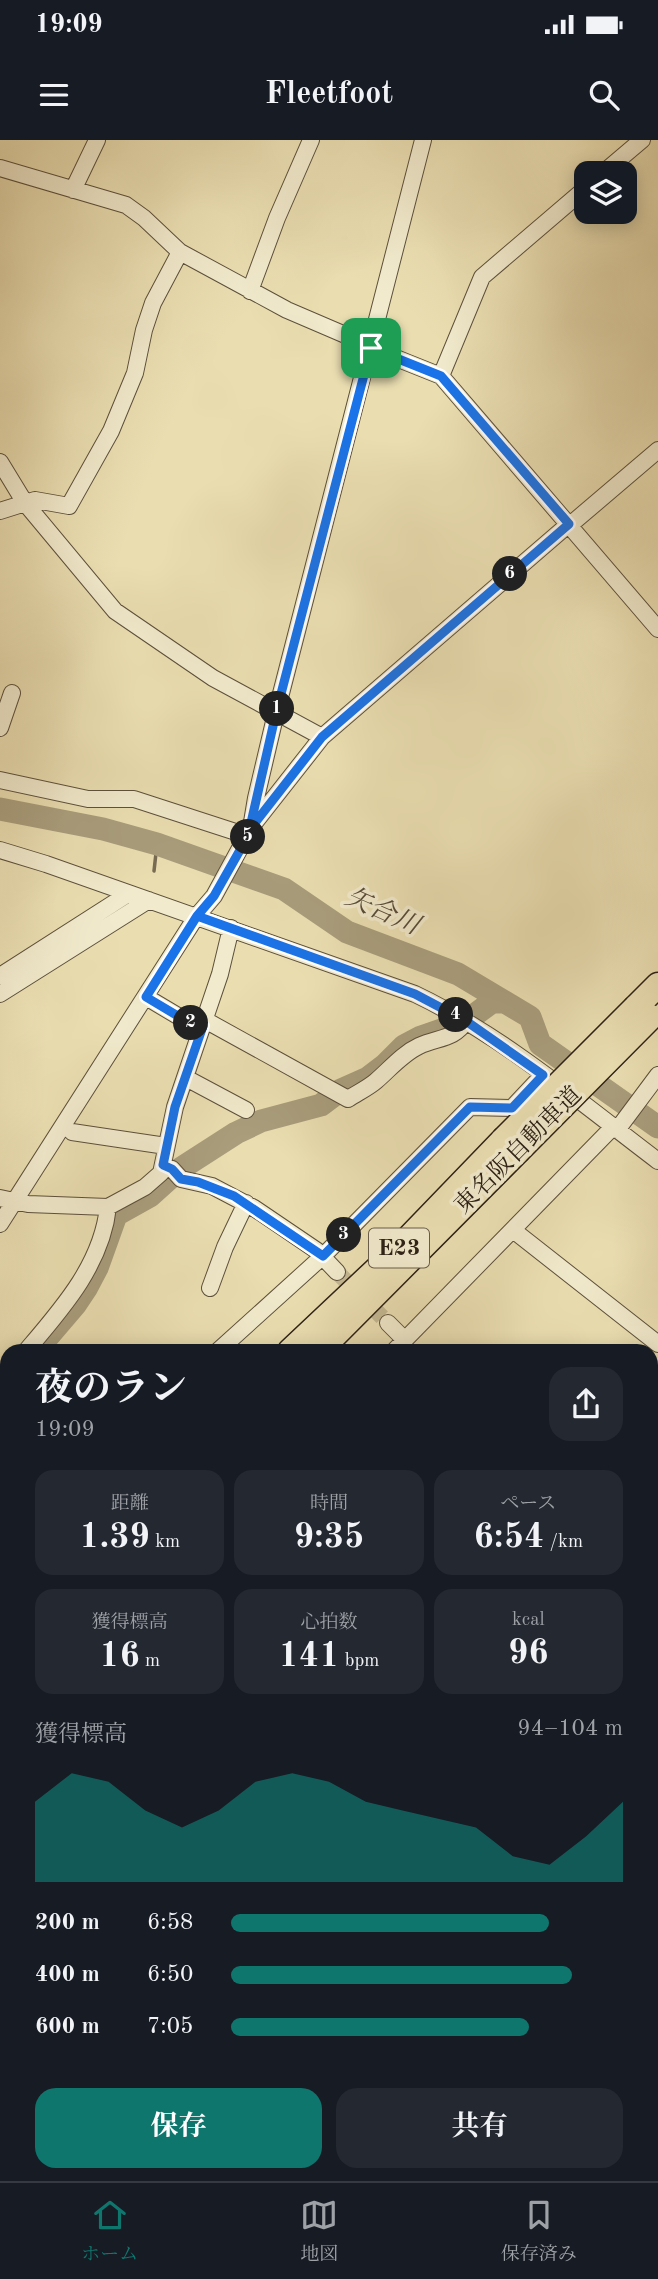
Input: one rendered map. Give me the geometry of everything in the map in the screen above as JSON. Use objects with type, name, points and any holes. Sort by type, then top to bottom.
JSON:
[{"type":"highway","name":"東名阪自動車道","points":[[297,1344],[510,1146],[648,1011],[658,985]]},
{"type":"highway","name":"東名阪自動車道","points":[[326,1344],[401,1271],[510,1146]]},
{"type":"street","points":[[73,190],[97,140]]},
{"type":"street","points":[[250,291],[277,218],[311,140]]},
{"type":"street","points":[[250,832],[276,713],[423,140]]},
{"type":"street","points":[[617,161],[642,140]]},
{"type":"street","points":[[0,168],[135,210],[180,252],[250,291],[299,316],[441,376],[658,629]]},
{"type":"street","points":[[441,376],[482,277],[574,198]]},
{"type":"street","points":[[0,511],[35,500],[69,506],[111,431],[135,373],[153,303],[180,252]]},
{"type":"street","points":[[0,1224],[7,1200],[146,997],[197,916],[214,896],[250,832],[322,737],[658,450]]},
{"type":"street","points":[[0,462],[25,503],[115,611],[213,678],[322,737]]},
{"type":"street","points":[[1,720],[12,693]]},
{"type":"street","points":[[0,780],[88,799],[134,799],[250,832]]},
{"type":"street","points":[[0,850],[197,916],[415,994],[466,1021],[618,1126],[658,1161]]},
{"type":"street","points":[[0,976],[128,894]]},
{"type":"street","points":[[0,995],[149,900]]},
{"type":"street","points":[[172,1171],[166,1146],[175,1107],[204,1023],[231,928]]},
{"type":"street","points":[[146,997],[193,1025],[204,1023],[348,1099],[376,1081],[399,1059],[419,1046],[459,1032],[466,1021]]},
{"type":"street","points":[[226,1344],[323,1256],[470,1107],[512,1108],[543,1075]]},
{"type":"street","points":[[400,1344],[618,1126],[658,1075]]},
{"type":"street","points":[[186,1078],[246,1110]]},
{"type":"street","points":[[72,1132],[166,1146]]},
{"type":"street","points":[[7,1200],[56,1206],[108,1207],[145,1187],[161,1173],[172,1171],[212,1186],[246,1203],[323,1256],[337,1272]]},
{"type":"street","points":[[210,1288],[225,1247],[246,1203]]},
{"type":"street","points":[[32,1344],[59,1314],[81,1281],[107,1222],[108,1207]]},
{"type":"street","points":[[513,1230],[658,1344]]},
{"type":"street","points":[[388,1323],[398,1344]]},
{"type":"waterway","name":"矢合川","points":[[0,809],[103,829],[157,844],[284,889],[347,932],[458,974],[530,1017],[540,1044],[658,1127]]},
{"type":"waterway","points":[[154,871],[157,844]]},
{"type":"waterway","points":[[72,939],[98,922]]},
{"type":"waterway","points":[[477,1013],[492,1002],[504,1002]]},
{"type":"waterway","points":[[42,1344],[87,1287],[97,1268],[116,1215],[150,1196],[180,1169],[236,1133],[261,1121],[321,1105],[341,1090],[368,1078],[404,1046],[444,1029]]},
{"type":"tunnel","points":[[337,1272],[388,1323]]},
{"type":"route","points":[[371,348],[276,713],[251,828],[214,896],[197,916],[146,997],[193,1025],[203,1026],[175,1107],[163,1165],[172,1169],[181,1179],[212,1186],[234,1196],[323,1256],[470,1107],[512,1108],[543,1075],[466,1021],[415,994],[197,916],[214,896],[248,836],[251,828],[322,737],[569,524],[441,376],[371,348]]}]
